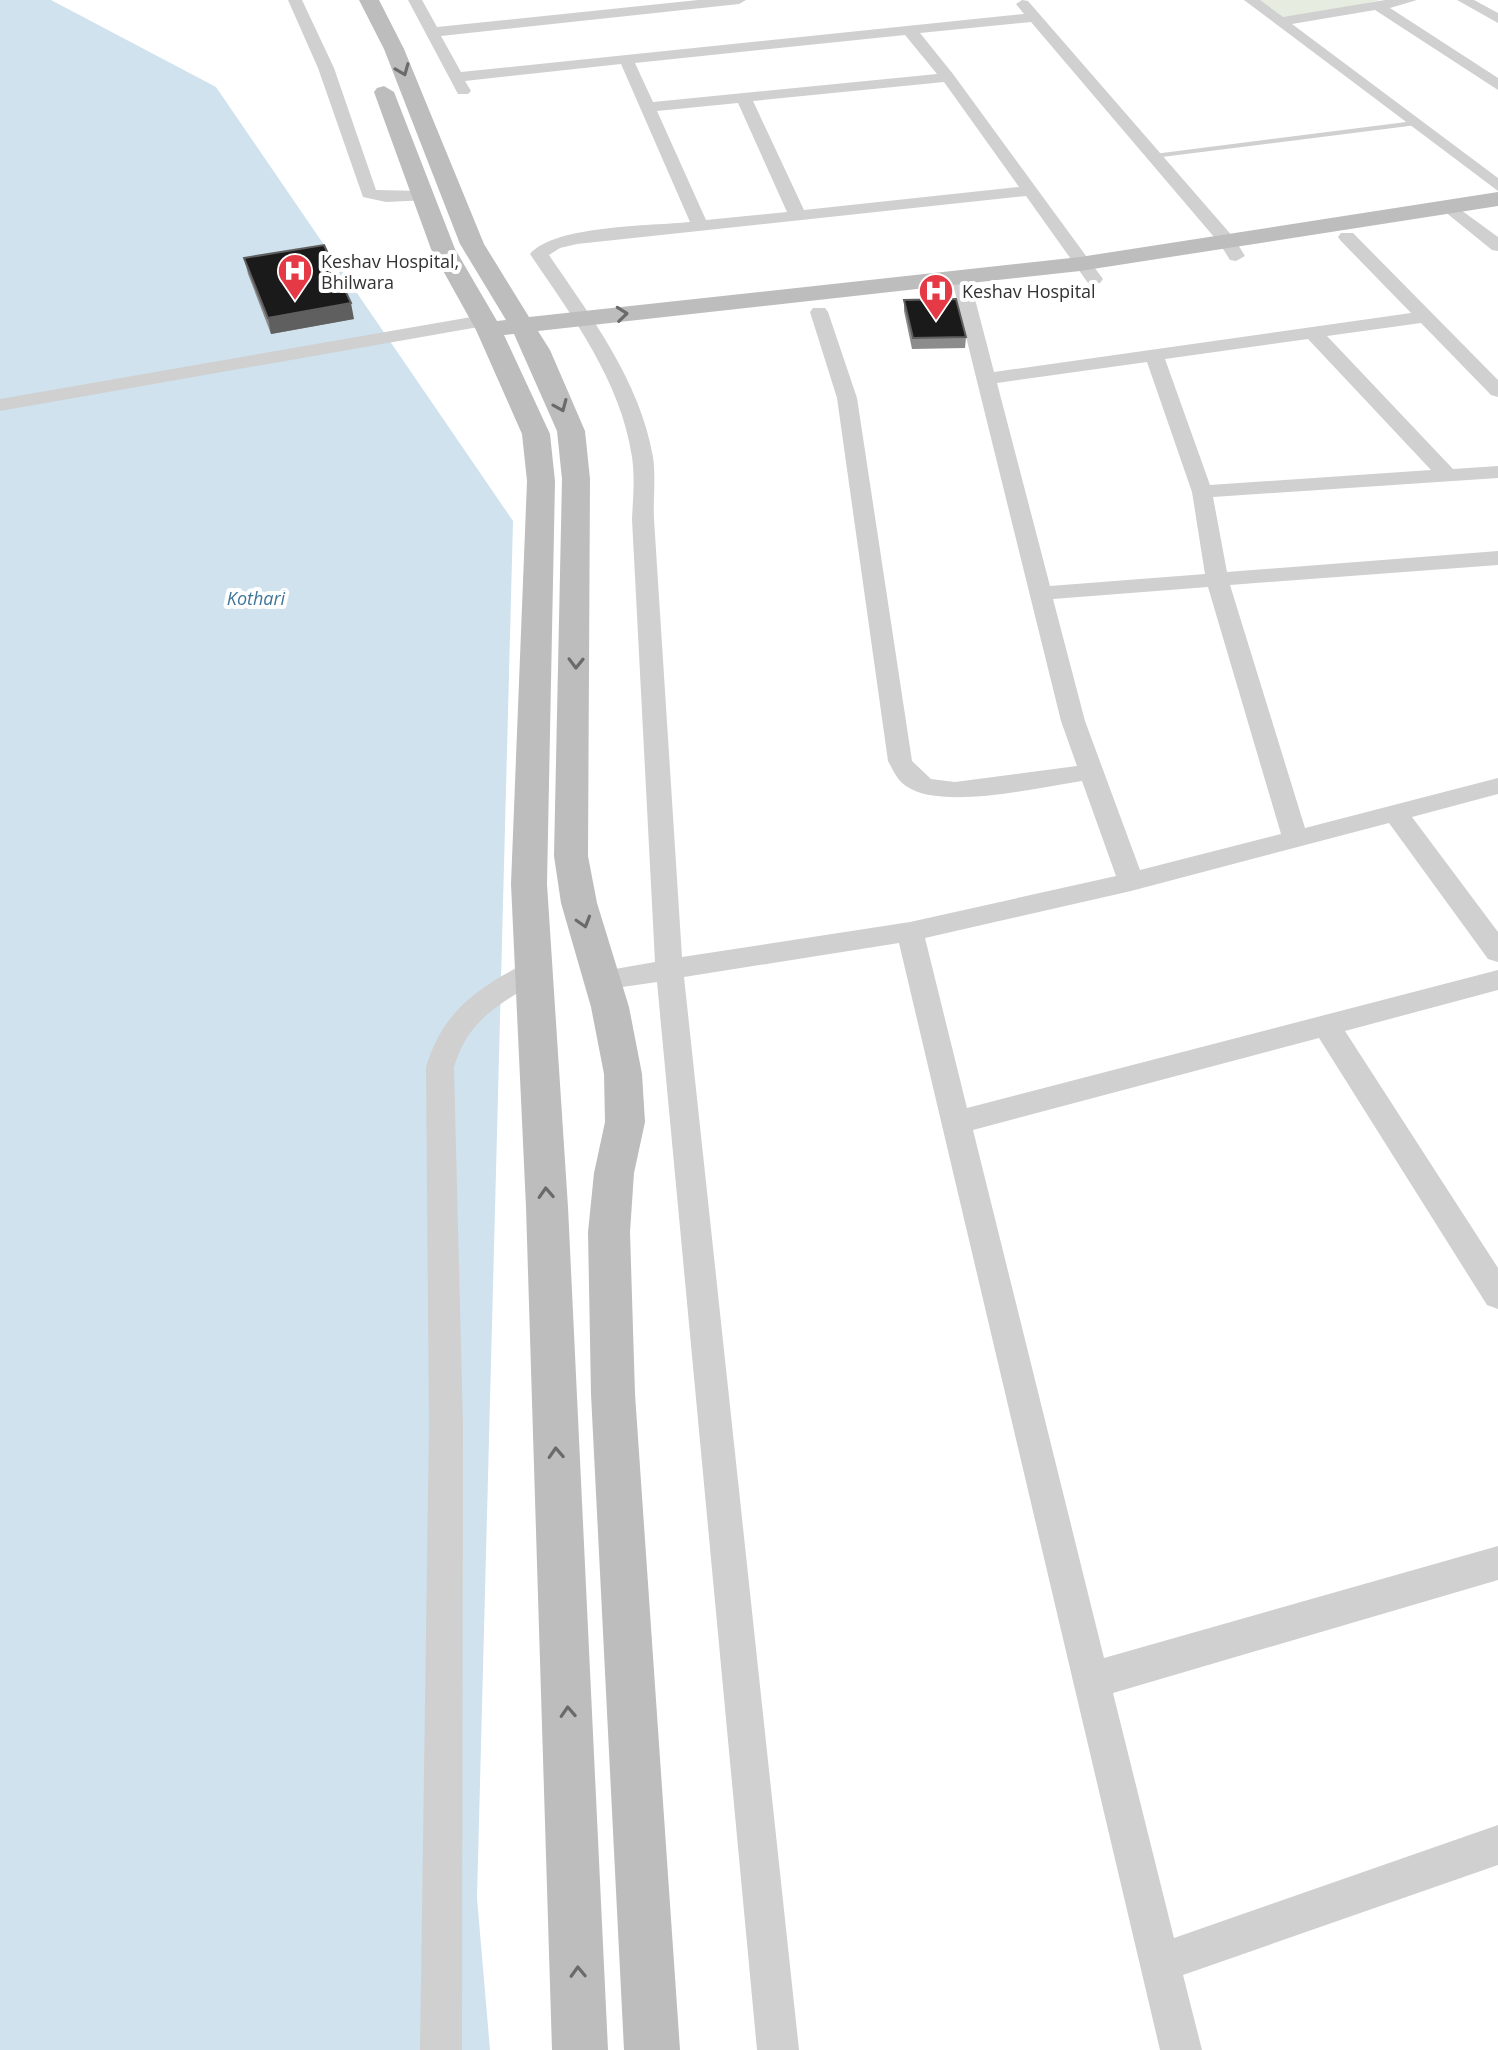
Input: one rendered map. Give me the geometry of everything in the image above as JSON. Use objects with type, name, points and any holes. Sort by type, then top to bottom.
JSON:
[{"type":"main road","points":[[344,0],[369,52],[443,249],[571,431],[576,479],[571,856],[579,903],[602,980],[623,1074],[625,1122],[614,1173],[609,1232],[613,1394],[652,2050]]},
{"type":"main road","points":[[369,0],[394,49],[472,244],[500,294],[506,336],[536,434],[541,481],[530,855],[580,2050]]},
{"type":"main road","points":[[1232,249],[1347,237],[1457,212],[1498,199]]},
{"type":"main road","points":[[589,329],[808,296],[1087,272],[1457,212],[1498,211]]},
{"type":"main road","points":[[506,336],[819,312],[962,285]]},
{"type":"street","points":[[295,0],[326,68],[369,193],[386,197],[423,196]]},
{"type":"street","points":[[415,0],[460,84],[627,61],[1036,17]]},
{"type":"street","points":[[600,0],[610,13]]},
{"type":"street","points":[[433,32],[691,2],[739,0]]},
{"type":"street","points":[[1020,0],[1232,249]]},
{"type":"street","points":[[1251,0],[1498,186]]},
{"type":"street","points":[[1279,22],[1410,0]]},
{"type":"street","points":[[1464,0],[1498,19]]},
{"type":"street","points":[[1380,7],[1498,85]]},
{"type":"street","points":[[909,30],[948,77],[1087,272]]},
{"type":"street","points":[[627,61],[700,226]]},
{"type":"street","points":[[647,107],[948,77]]},
{"type":"street","points":[[743,97],[798,216]]},
{"type":"street","points":[[778,2050],[669,968],[643,519],[643,459],[631,410],[589,329],[540,259],[542,251],[554,244],[577,239],[1029,191]]},
{"type":"street","points":[[1457,212],[1498,246]]},
{"type":"street","points":[[1347,237],[1498,391]]},
{"type":"street","points":[[962,285],[1073,721],[1131,882]]},
{"type":"street","points":[[819,312],[847,398],[900,761],[905,773],[916,783],[955,790],[1091,772]]},
{"type":"street","points":[[987,379],[1423,317]]},
{"type":"street","points":[[1313,333],[1448,476]]},
{"type":"street","points":[[0,405],[506,336]]},
{"type":"street","points":[[1154,355],[1202,492],[1217,580],[1296,840]]},
{"type":"street","points":[[1202,492],[1498,472]]},
{"type":"street","points":[[1040,593],[1498,558]]},
{"type":"street","points":[[602,980],[910,932],[1131,882],[1397,815],[1498,786]]},
{"type":"street","points":[[1397,815],[1498,952]]},
{"type":"street","points":[[910,932],[1181,2050]]},
{"type":"street","points":[[441,2050],[446,1426],[440,1067],[453,1028],[471,1011],[534,970]]},
{"type":"street","points":[[956,1123],[1498,980]]},
{"type":"street","points":[[1326,1025],[1498,1295]]},
{"type":"street","points":[[1090,1681],[1498,1563]]},
{"type":"street","points":[[1159,1963],[1498,1845]]},
{"type":"lane","points":[[1154,156],[1414,123]]},
{"type":"shaded area","points":[[1251,0],[1381,0],[1279,22]]},
{"type":"water","name":"Kothari","points":[[0,0],[51,0],[216,87],[513,521],[477,1898],[490,2050],[0,2050]]},
{"type":"building","points":[[324,245],[351,303],[268,318],[244,258]]},
{"type":"building","points":[[956,299],[966,337],[913,338],[904,300]]},
{"type":"place","name":"Keshav Hospital, Bhilwara","points":[[295,302]]},
{"type":"place","name":"Keshav Hospital","points":[[936,322]]}]
